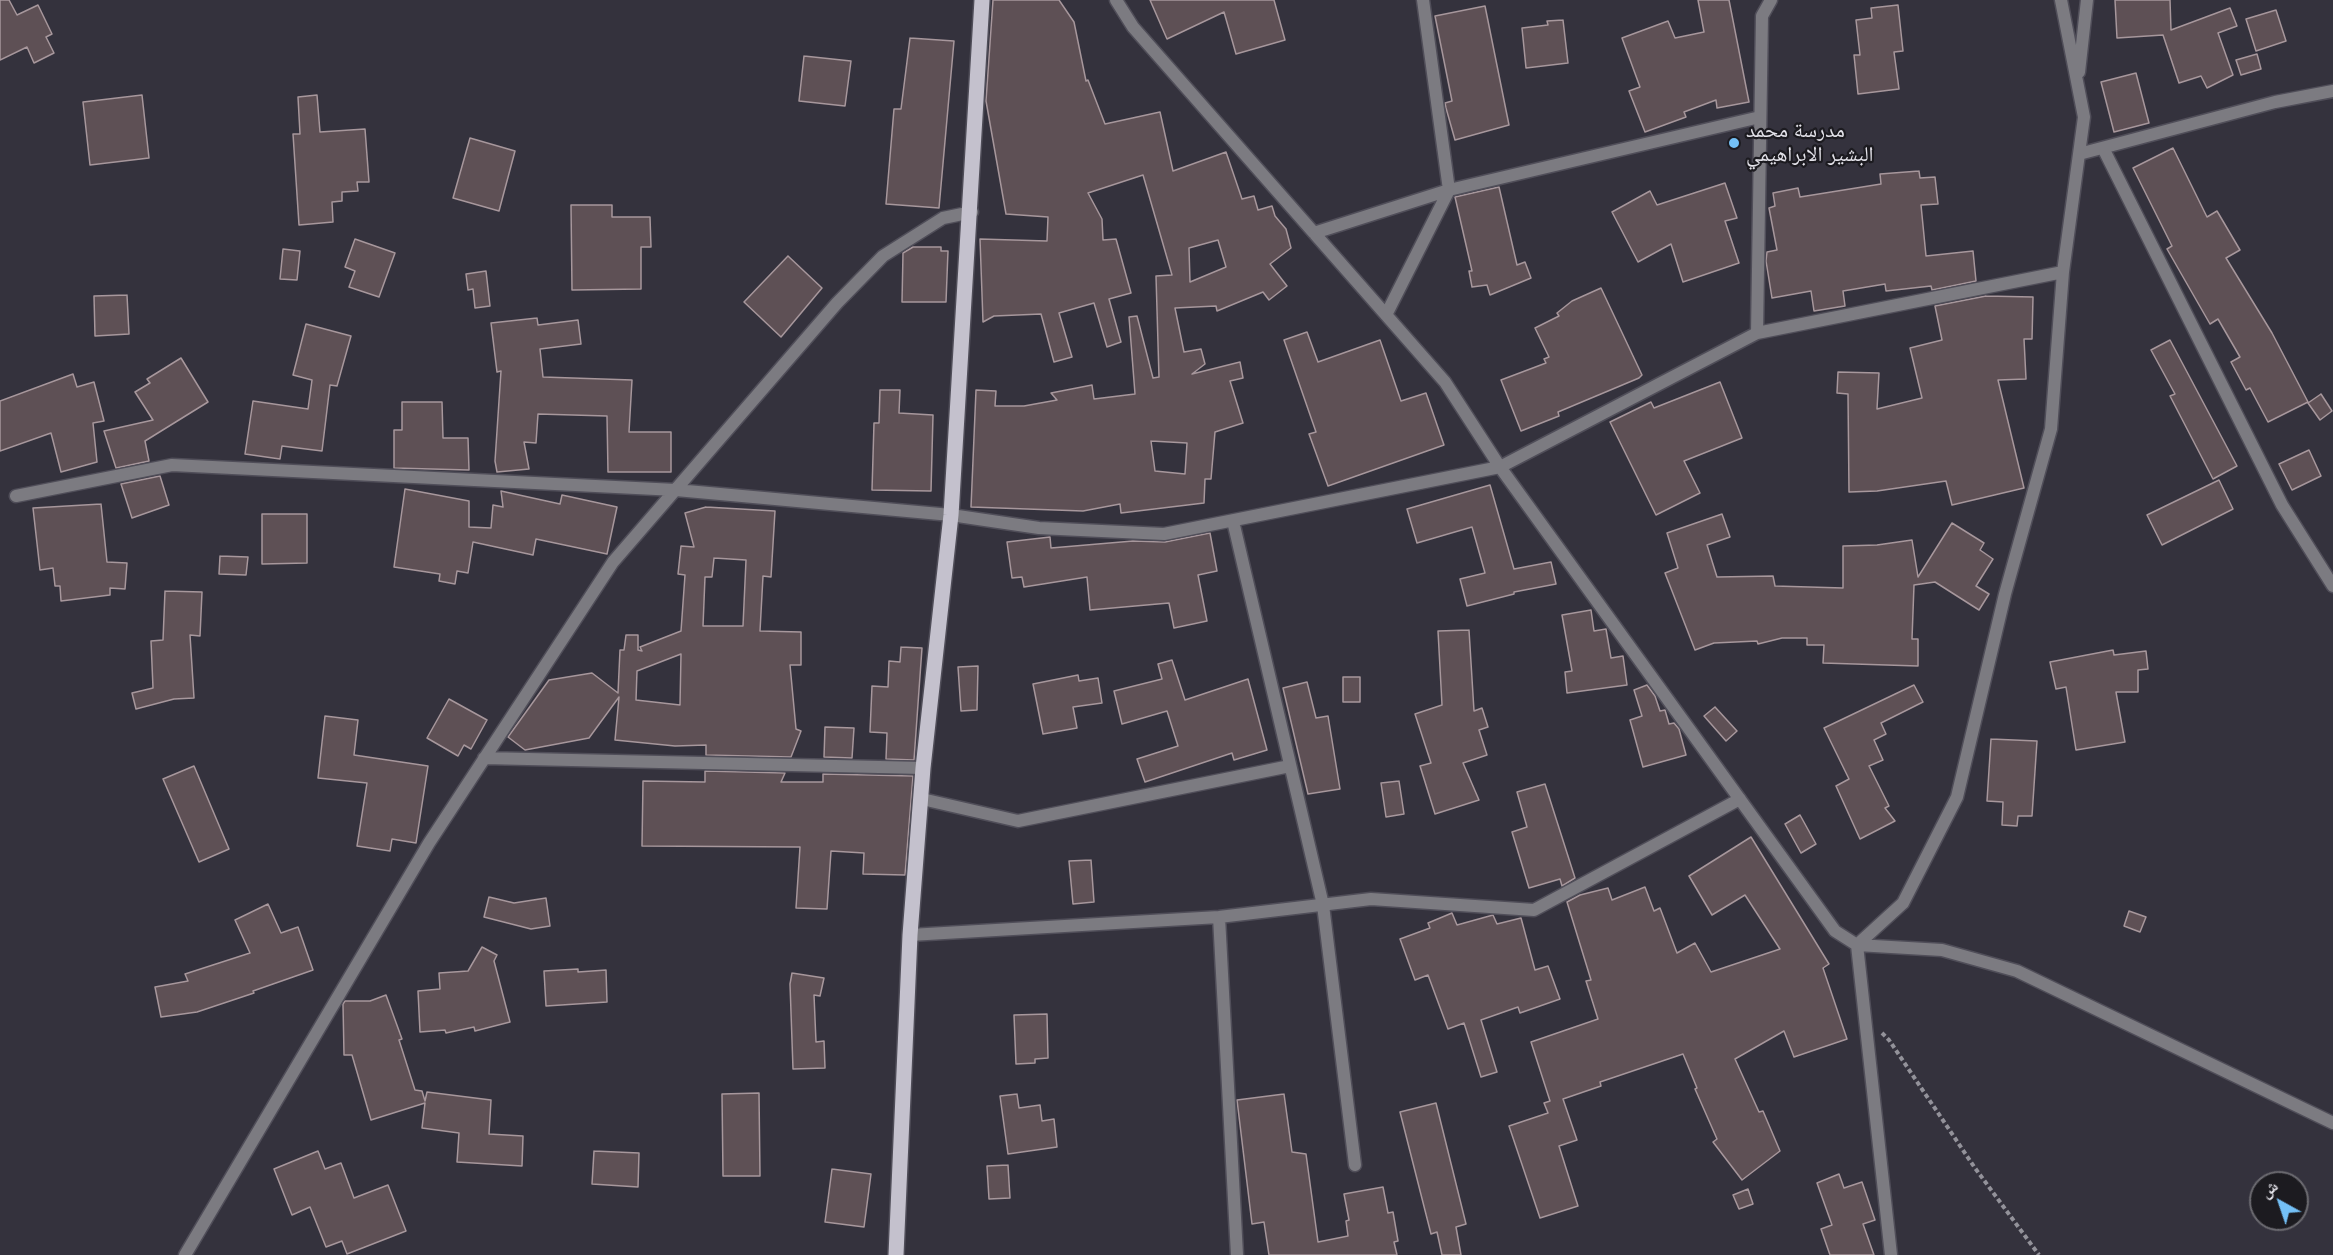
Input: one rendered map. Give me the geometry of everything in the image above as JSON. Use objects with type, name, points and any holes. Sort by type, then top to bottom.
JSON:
[{"type":"main road","points":[[896,1255],[910,935],[923,768],[951,515],[972,212],[982,0]]},
{"type":"street","points":[[1116,0],[1133,27],[1445,382],[1500,467],[1834,930],[1857,945],[1942,950],[2017,971],[2333,1123]]},
{"type":"street","points":[[1386,315],[1449,190],[1423,0]]},
{"type":"street","points":[[1757,333],[1762,16],[1771,0]]},
{"type":"street","points":[[1857,945],[1903,903],[1957,797],[2005,594],[2051,429],[2063,272],[2084,117],[2061,0]]},
{"type":"street","points":[[2078,85],[2086,0]]},
{"type":"street","points":[[2079,154],[2275,102],[2333,91]]},
{"type":"street","points":[[1314,233],[1449,190],[1760,117]]},
{"type":"street","points":[[2103,148],[2282,505],[2333,586]]},
{"type":"street","points":[[185,1255],[429,843],[613,562],[837,303],[882,256],[943,218],[972,212]]},
{"type":"street","points":[[16,496],[172,465],[676,490],[951,515],[1039,528],[1164,534],[1500,467],[1757,333],[2063,272]]},
{"type":"street","points":[[1233,521],[1323,905],[1355,1165]]},
{"type":"street","points":[[484,758],[923,768]]},
{"type":"street","points":[[922,799],[1018,822],[1290,766]]},
{"type":"street","points":[[910,935],[1219,917],[1371,899],[1534,910],[1740,799]]},
{"type":"street","points":[[1219,917],[1237,1255]]},
{"type":"street","points":[[1857,945],[1891,1255]]},
{"type":"path","points":[[1865,1019],[1889,1040],[1975,1168],[2039,1255]]},
{"type":"building","points":[[0,0],[9,0],[17,15],[38,5],[52,34],[46,37],[54,53],[34,63],[27,47],[0,60]]},
{"type":"building","points":[[993,0],[1059,0],[1074,22],[1086,81],[1088,80],[1105,124],[1160,112],[1173,171],[1226,152],[1242,199],[1254,196],[1258,210],[1272,206],[1275,216],[1286,229],[1291,248],[1270,264],[1287,286],[1269,300],[1263,292],[1217,311],[1216,306],[1175,308],[1184,352],[1201,349],[1205,364],[1192,374],[1240,362],[1243,378],[1230,381],[1243,423],[1215,432],[1211,479],[1205,479],[1204,503],[1121,513],[1120,504],[1083,511],[971,507],[976,390],[996,391],[995,406],[1024,406],[1057,400],[1051,393],[1092,385],[1094,399],[1135,394],[1129,317],[1137,316],[1153,378],[1159,377],[1156,276],[1172,275],[1143,175],[1088,193],[1102,219],[1103,240],[1116,239],[1131,293],[1109,299],[1121,342],[1107,347],[1094,303],[1059,313],[1072,357],[1054,362],[1041,314],[994,316],[983,322],[980,239],[1047,241],[1048,217],[1006,214],[986,101]],"holes":[[[1218,240],[1226,267],[1190,282],[1189,248]],[[1151,441],[1187,443],[1185,474],[1155,471]]]},
{"type":"building","points":[[1150,0],[1274,0],[1285,40],[1236,54],[1224,12],[1167,39]]},
{"type":"building","points":[[1698,0],[1729,0],[1749,102],[1717,108],[1716,100],[1684,112],[1686,117],[1645,132],[1629,91],[1640,87],[1622,38],[1668,21],[1675,38],[1704,32]]},
{"type":"building","points":[[2115,0],[2170,0],[2171,30],[2230,8],[2237,26],[2218,33],[2233,75],[2207,88],[2201,76],[2179,83],[2163,35],[2117,38]]},
{"type":"building","points":[[1898,5],[1903,51],[1894,52],[1899,89],[1858,94],[1854,55],[1860,55],[1856,20],[1872,18],[1871,8]]},
{"type":"building","points":[[1485,6],[1509,125],[1455,140],[1445,103],[1452,101],[1435,16]]},
{"type":"building","points":[[2276,10],[2286,41],[2256,51],[2246,19]]},
{"type":"building","points":[[1563,20],[1568,63],[1526,68],[1522,28],[1548,25],[1547,21]]},
{"type":"building","points":[[910,38],[954,41],[939,208],[886,204],[894,109],[901,109]]},
{"type":"building","points":[[2257,54],[2261,69],[2241,75],[2236,60]]},
{"type":"building","points":[[804,56],[851,61],[845,106],[799,101]]},
{"type":"building","points":[[2136,73],[2149,123],[2114,132],[2101,82]]},
{"type":"building","points":[[142,95],[149,158],[90,165],[83,102]]},
{"type":"building","points":[[317,95],[320,132],[365,129],[369,182],[357,182],[358,191],[342,192],[342,201],[332,202],[333,222],[299,225],[293,134],[300,134],[298,97]]},
{"type":"building","points":[[470,138],[515,151],[499,211],[453,198]]},
{"type":"building","points":[[2173,148],[2207,217],[2217,211],[2240,250],[2226,258],[2272,333],[2308,402],[2268,422],[2250,388],[2246,390],[2231,362],[2240,357],[2218,319],[2210,324],[2167,249],[2172,246],[2133,168]]},
{"type":"building","points":[[1919,171],[1920,178],[1935,177],[1938,204],[1921,205],[1926,256],[1973,251],[1976,281],[1932,290],[1931,286],[1886,291],[1885,284],[1843,291],[1845,306],[1814,311],[1811,291],[1772,298],[1766,261],[1767,252],[1777,250],[1769,208],[1775,206],[1773,193],[1798,188],[1800,197],[1881,184],[1880,174]]},
{"type":"building","points":[[1725,183],[1737,218],[1725,221],[1739,263],[1683,282],[1671,244],[1638,262],[1612,212],[1650,191],[1657,205]]},
{"type":"building","points":[[1499,187],[1517,265],[1525,262],[1531,278],[1490,295],[1487,285],[1472,287],[1469,271],[1472,271],[1455,197]]},
{"type":"building","points":[[571,205],[612,205],[612,217],[650,217],[651,247],[641,247],[641,289],[572,290]]},
{"type":"building","points":[[355,239],[395,253],[379,297],[349,287],[355,271],[345,267]]},
{"type":"building","points":[[913,247],[941,247],[941,251],[948,251],[946,302],[902,302],[903,253]]},
{"type":"building","points":[[283,249],[300,251],[297,280],[280,279]]},
{"type":"building","points":[[788,256],[822,288],[781,337],[744,302]]},
{"type":"building","points":[[486,271],[490,306],[475,308],[473,289],[468,290],[466,274]]},
{"type":"building","points":[[1601,288],[1642,375],[1558,412],[1559,416],[1521,431],[1501,380],[1546,363],[1544,359],[1549,357],[1535,328],[1559,316],[1557,313],[1572,301]]},
{"type":"building","points":[[127,295],[129,334],[95,336],[94,296]]},
{"type":"building","points":[[1986,296],[2033,297],[2032,339],[2024,339],[2026,379],[1998,380],[2024,488],[1952,505],[1946,481],[1877,491],[1849,492],[1848,394],[1837,393],[1838,372],[1879,373],[1877,409],[1922,398],[1910,348],[1942,340],[1935,306]]},
{"type":"building","points":[[537,318],[538,325],[578,320],[581,344],[540,349],[543,377],[632,380],[629,432],[671,432],[671,472],[608,472],[607,416],[538,414],[536,443],[524,442],[529,469],[497,472],[495,461],[501,371],[497,372],[491,323]]},
{"type":"building","points":[[306,324],[351,336],[337,386],[330,385],[322,451],[282,446],[280,459],[245,454],[253,401],[308,409],[312,380],[293,375]]},
{"type":"building","points":[[1307,332],[1318,362],[1380,340],[1401,401],[1426,393],[1444,445],[1328,486],[1309,434],[1316,432],[1284,340]]},
{"type":"building","points":[[2170,340],[2237,466],[2213,479],[2170,396],[2175,394],[2151,350]]},
{"type":"building","points":[[181,358],[208,402],[145,441],[149,461],[116,468],[104,431],[153,420],[135,392],[150,383],[147,379]]},
{"type":"building","points":[[73,374],[77,387],[94,382],[104,421],[93,423],[97,462],[61,472],[51,433],[0,451],[0,401]]},
{"type":"building","points":[[1720,382],[1742,438],[1684,461],[1700,493],[1656,515],[1610,422],[1651,402],[1654,408]]},
{"type":"building","points":[[880,390],[900,390],[899,413],[933,415],[931,491],[872,490],[874,423],[879,423]]},
{"type":"building","points":[[2321,394],[2332,411],[2320,420],[2308,403]]},
{"type":"building","points":[[402,402],[442,402],[443,438],[468,438],[469,470],[394,468],[394,430],[402,430]]},
{"type":"building","points":[[2309,450],[2321,476],[2292,490],[2279,464]]},
{"type":"building","points":[[160,476],[169,505],[132,518],[121,484]]},
{"type":"building","points":[[2219,480],[2233,509],[2162,545],[2147,515]]},
{"type":"building","points":[[1490,485],[1514,569],[1551,562],[1556,584],[1514,592],[1514,594],[1467,606],[1460,579],[1485,573],[1472,527],[1417,543],[1407,509]]},
{"type":"building","points":[[405,489],[469,501],[469,527],[491,528],[493,505],[503,507],[501,491],[560,504],[562,495],[617,507],[607,554],[536,539],[533,555],[473,542],[468,573],[457,571],[455,584],[439,581],[440,574],[394,567]]},
{"type":"building","points":[[101,504],[107,562],[127,563],[125,589],[110,588],[110,595],[61,601],[60,586],[55,586],[53,568],[40,570],[33,508]]},
{"type":"building","points":[[706,507],[775,511],[771,577],[763,576],[760,631],[801,632],[801,665],[790,665],[796,729],[801,731],[791,757],[706,755],[706,745],[675,746],[615,740],[619,697],[589,738],[525,750],[508,737],[549,680],[592,673],[618,693],[620,650],[624,650],[626,635],[638,635],[638,650],[642,651],[640,647],[681,631],[685,575],[678,574],[681,546],[694,547],[685,513]],"holes":[[[714,558],[746,560],[743,626],[703,626],[705,577],[712,577]],[[681,654],[680,705],[636,700],[637,671]]]},
{"type":"building","points":[[262,514],[307,514],[307,563],[262,564]]},
{"type":"building","points":[[1722,514],[1730,537],[1707,545],[1717,577],[1773,576],[1775,586],[1843,588],[1843,546],[1877,545],[1912,540],[1918,577],[1952,523],[1984,543],[1980,550],[1993,559],[1976,586],[1989,594],[1979,610],[1935,582],[1914,585],[1912,639],[1918,639],[1918,666],[1823,663],[1824,645],[1807,645],[1807,638],[1782,638],[1758,644],[1757,641],[1714,643],[1695,650],[1665,573],[1678,568],[1667,533]]},
{"type":"building","points":[[1210,533],[1217,571],[1198,575],[1207,621],[1174,628],[1169,603],[1090,610],[1087,577],[1024,587],[1022,577],[1012,578],[1007,542],[1050,537],[1051,548],[1133,541],[1165,542]]},
{"type":"building","points":[[220,556],[248,557],[246,575],[219,574]]},
{"type":"building","points":[[165,591],[202,592],[200,636],[190,635],[194,698],[174,699],[136,709],[132,693],[153,688],[151,641],[163,640]]},
{"type":"building","points":[[1591,610],[1594,631],[1606,629],[1611,658],[1623,656],[1627,685],[1567,693],[1565,672],[1572,671],[1562,615]]},
{"type":"building","points":[[1469,630],[1474,711],[1482,708],[1488,727],[1479,730],[1487,755],[1463,763],[1479,800],[1435,814],[1420,766],[1431,763],[1415,714],[1442,705],[1438,631]]},
{"type":"building","points":[[901,647],[922,648],[914,760],[886,759],[887,733],[870,732],[872,686],[888,687],[889,661],[900,662]]},
{"type":"building","points":[[2113,650],[2114,655],[2146,651],[2148,669],[2138,670],[2138,692],[2116,692],[2125,742],[2076,750],[2066,687],[2056,689],[2050,662]]},
{"type":"building","points":[[1172,660],[1185,700],[1248,679],[1267,750],[1234,760],[1232,753],[1145,782],[1137,759],[1178,746],[1167,711],[1122,724],[1114,691],[1162,679],[1158,664]]},
{"type":"building","points":[[978,666],[977,710],[961,711],[958,667]]},
{"type":"building","points":[[1078,675],[1079,681],[1098,678],[1102,703],[1073,707],[1077,728],[1043,734],[1033,684]]},
{"type":"building","points":[[1343,677],[1360,677],[1360,702],[1343,702]]},
{"type":"building","points":[[1307,682],[1316,718],[1328,716],[1340,789],[1308,794],[1283,688]]},
{"type":"building","points":[[1647,685],[1655,696],[1660,711],[1665,710],[1669,724],[1674,723],[1679,729],[1686,755],[1643,767],[1630,720],[1642,716],[1634,690]]},
{"type":"building","points":[[1914,685],[1923,702],[1881,723],[1886,734],[1874,740],[1883,760],[1869,766],[1889,806],[1885,808],[1895,821],[1860,839],[1836,786],[1849,779],[1824,728]]},
{"type":"building","points":[[449,699],[487,720],[471,749],[464,745],[458,756],[427,738]]},
{"type":"building","points":[[1715,707],[1737,731],[1726,741],[1704,716]]},
{"type":"building","points":[[325,716],[358,720],[354,755],[428,766],[416,843],[392,839],[390,851],[357,846],[367,783],[318,778]]},
{"type":"building","points":[[825,727],[854,728],[852,758],[824,757]]},
{"type":"building","points":[[1991,739],[2037,741],[2032,816],[2018,816],[2017,826],[2002,825],[2003,802],[1987,801]]},
{"type":"building","points":[[194,766],[229,849],[199,862],[163,779]]},
{"type":"building","points":[[705,771],[785,773],[781,782],[823,782],[823,774],[913,776],[905,875],[863,874],[864,853],[831,851],[827,909],[796,908],[800,847],[642,846],[643,781],[705,782]]},
{"type":"building","points":[[1399,781],[1404,814],[1386,817],[1381,783]]},
{"type":"building","points":[[1545,784],[1575,878],[1562,886],[1560,879],[1529,888],[1512,832],[1527,827],[1517,792]]},
{"type":"building","points":[[1800,815],[1816,844],[1801,853],[1785,824]]},
{"type":"building","points":[[1751,837],[1829,964],[1823,968],[1847,1039],[1794,1057],[1784,1031],[1735,1059],[1759,1112],[1763,1111],[1780,1151],[1742,1180],[1713,1142],[1717,1139],[1695,1089],[1697,1088],[1683,1054],[1600,1082],[1601,1086],[1563,1099],[1577,1140],[1559,1146],[1578,1206],[1540,1218],[1509,1126],[1548,1113],[1544,1103],[1550,1101],[1531,1042],[1598,1019],[1586,981],[1591,980],[1567,902],[1580,895],[1608,888],[1612,900],[1645,887],[1654,911],[1660,908],[1677,953],[1695,943],[1711,972],[1780,949],[1745,895],[1712,915],[1689,876]]},
{"type":"building","points":[[1091,860],[1094,902],[1073,904],[1069,861]]},
{"type":"building","points":[[489,897],[514,903],[546,898],[550,926],[531,929],[484,917]]},
{"type":"building","points":[[268,904],[281,933],[298,927],[313,970],[197,1012],[161,1017],[155,987],[188,981],[185,974],[250,953],[235,920]]},
{"type":"building","points":[[2129,911],[2146,917],[2140,932],[2124,926]]},
{"type":"building","points":[[1452,913],[1457,925],[1493,915],[1497,924],[1521,918],[1535,970],[1548,966],[1560,999],[1520,1013],[1518,1007],[1481,1020],[1497,1072],[1481,1077],[1464,1023],[1448,1029],[1428,975],[1415,980],[1400,939],[1430,928],[1428,923]]},
{"type":"building","points":[[482,947],[497,955],[494,961],[510,1022],[475,1031],[474,1027],[446,1033],[445,1030],[420,1032],[418,991],[440,989],[439,973],[468,971]]},
{"type":"building","points":[[578,969],[578,972],[606,970],[607,1002],[546,1006],[544,971]]},
{"type":"building","points":[[792,973],[824,978],[820,996],[814,995],[816,1042],[824,1041],[825,1068],[793,1069],[790,984]]},
{"type":"building","points":[[386,995],[402,1039],[399,1040],[415,1090],[422,1091],[425,1101],[427,1092],[491,1100],[489,1134],[523,1136],[522,1166],[457,1162],[459,1133],[422,1128],[425,1103],[371,1120],[352,1055],[344,1055],[343,1004],[345,1001],[370,1001]]},
{"type":"building","points":[[1047,1014],[1048,1058],[1035,1059],[1035,1063],[1016,1064],[1014,1015]]},
{"type":"building","points":[[759,1093],[760,1176],[723,1176],[722,1094]]},
{"type":"building","points":[[1017,1094],[1019,1108],[1040,1105],[1042,1121],[1054,1119],[1057,1147],[1008,1154],[1000,1096]]},
{"type":"building","points":[[1284,1094],[1292,1152],[1306,1154],[1318,1242],[1348,1236],[1346,1221],[1349,1220],[1344,1194],[1383,1187],[1388,1213],[1393,1212],[1398,1241],[1394,1242],[1397,1255],[1269,1255],[1264,1222],[1252,1224],[1237,1100]]},
{"type":"building","points":[[1436,1103],[1466,1224],[1456,1227],[1461,1255],[1442,1255],[1437,1232],[1431,1234],[1400,1112]]},
{"type":"building","points":[[318,1151],[325,1169],[341,1163],[354,1198],[388,1185],[406,1231],[347,1254],[342,1241],[326,1247],[310,1207],[292,1215],[274,1169]]},
{"type":"building","points":[[594,1151],[639,1153],[638,1187],[592,1184]]},
{"type":"building","points":[[1008,1165],[1010,1198],[989,1199],[987,1166]]},
{"type":"building","points":[[832,1169],[871,1174],[864,1227],[825,1222]]},
{"type":"building","points":[[1839,1174],[1844,1188],[1862,1182],[1875,1220],[1863,1224],[1874,1255],[1830,1255],[1821,1229],[1832,1225],[1817,1183]]},
{"type":"building","points":[[1748,1189],[1753,1204],[1739,1209],[1733,1195]]},
{"type":"place","name":"مدرسة محمد البشير الابراهيمي","points":[[1734,143]]}]
